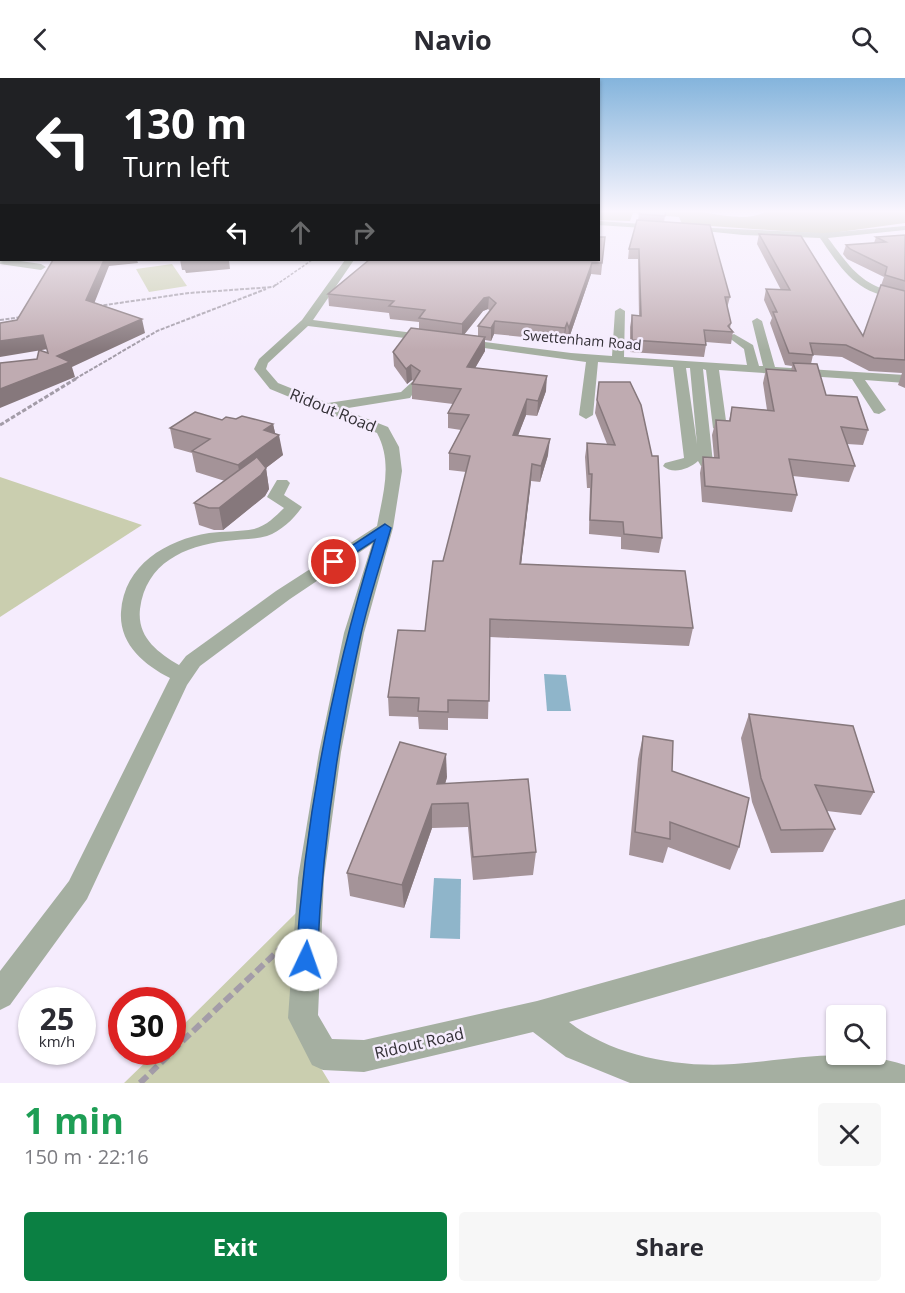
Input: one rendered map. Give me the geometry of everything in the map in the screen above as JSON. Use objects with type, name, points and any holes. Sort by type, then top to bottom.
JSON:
[{"type":"street","points":[[838,257],[862,287],[905,297]]},
{"type":"street","points":[[0,261],[41,267]]},
{"type":"street","name":"Ridout Road","points":[[348,261],[306,322],[263,362],[260,369],[265,378],[274,386],[383,430],[392,447],[395,471],[385,528],[354,633],[330,752],[311,878],[303,1018],[323,1054],[364,1056],[537,1016],[905,912]]},
{"type":"street","points":[[618,360],[620,311]]},
{"type":"street","points":[[757,321],[770,370]]},
{"type":"street","name":"Swettenham Road","points":[[306,322],[592,358],[905,379]]},
{"type":"street","points":[[466,343],[478,328]]},
{"type":"street","points":[[734,337],[749,347],[754,369]]},
{"type":"street","points":[[586,415],[592,358]]},
{"type":"street","points":[[670,466],[683,465],[692,460],[679,364]]},
{"type":"street","points":[[696,365],[706,463]]},
{"type":"street","points":[[712,366],[720,428]]},
{"type":"street","points":[[856,376],[879,410]]},
{"type":"street","points":[[329,407],[400,396],[412,386]]},
{"type":"street","points":[[182,676],[156,662],[144,652],[133,635],[129,619],[134,593],[141,577],[157,558],[187,542],[254,534],[267,529],[294,507],[275,497],[282,483]]},
{"type":"street","points":[[0,994],[78,890],[182,676],[193,661],[283,595],[385,528]]},
{"type":"street","points":[[537,1016],[577,1046],[641,1071],[709,1082],[807,1072],[885,1072],[905,1081]]},
{"type":"path","points":[[0,425],[30,410],[121,350],[185,317],[273,287],[311,261]]},
{"type":"path","points":[[91,307],[171,295],[175,297],[189,293],[273,287]]},
{"type":"path","points":[[0,320],[23,317]]},
{"type":"path","points":[[186,1038],[308,922]]},
{"type":"path","points":[[140,1083],[158,1065]]},
{"type":"green space","points":[[172,264],[187,286],[149,292],[136,269]]},
{"type":"green space","points":[[0,477],[142,525],[0,617]]},
{"type":"green space","points":[[298,911],[294,1024],[330,1083],[124,1083],[143,1065],[186,1065],[186,1022]]},
{"type":"water","points":[[544,674],[566,675],[571,711],[547,711]]},
{"type":"water","points":[[434,878],[461,879],[460,939],[430,938]]},
{"type":"building","points":[[600,257],[603,257],[602,263],[592,263],[569,328],[567,323],[565,328],[495,321],[491,328],[478,326],[496,303],[489,297],[484,298],[462,324],[419,318],[425,310],[389,306],[394,301],[328,294],[368,261],[600,261]]},
{"type":"building","points":[[639,257],[719,257],[730,297],[725,297],[731,323],[728,326],[733,332],[704,330],[706,345],[632,340],[632,315],[641,316]]},
{"type":"building","points":[[772,257],[814,257],[863,336],[881,285],[905,291],[905,360],[874,358],[846,345],[810,343],[813,355],[789,353],[773,312],[777,312],[766,289],[790,290]]},
{"type":"building","points":[[866,257],[905,257],[905,281],[885,275],[887,267]]},
{"type":"building","points":[[52,261],[104,261],[86,300],[142,319],[57,356],[70,362],[0,389],[0,363],[37,359],[39,350],[48,353],[43,335],[0,341],[0,323],[17,320]]},
{"type":"building","points":[[411,328],[485,337],[467,367],[547,376],[538,401],[527,399],[513,435],[550,439],[541,466],[532,464],[520,564],[685,571],[693,628],[490,619],[489,701],[448,700],[448,712],[418,711],[419,698],[388,697],[398,630],[425,631],[433,561],[443,561],[470,456],[449,453],[469,415],[448,413],[461,389],[412,384],[420,371],[411,365],[406,369],[393,352]]},
{"type":"building","points":[[793,363],[817,364],[826,395],[857,397],[868,430],[841,427],[855,466],[789,459],[797,495],[705,486],[703,457],[719,458],[716,420],[730,421],[732,407],[774,411],[766,369],[796,371]]},
{"type":"building","points":[[599,382],[630,382],[641,405],[652,456],[658,456],[662,538],[624,534],[623,522],[590,520],[592,474],[589,474],[587,443],[615,445],[597,400]]},
{"type":"building","points":[[195,412],[222,420],[226,417],[236,419],[242,416],[273,424],[264,430],[279,435],[238,465],[192,451],[210,439],[170,428]]},
{"type":"building","points":[[257,457],[266,468],[261,475],[219,508],[209,508],[194,503]]},
{"type":"building","points":[[749,714],[853,726],[874,792],[815,785],[835,829],[781,830],[761,778]]},
{"type":"building","points":[[643,736],[673,741],[672,771],[749,798],[739,847],[670,822],[670,839],[635,832]]},
{"type":"building","points":[[400,742],[446,754],[437,784],[528,779],[536,852],[473,857],[468,803],[432,804],[402,885],[347,873]]},
{"type":"route","points":[[306,960],[311,878],[330,752],[354,633],[385,528],[334,562]]}]
